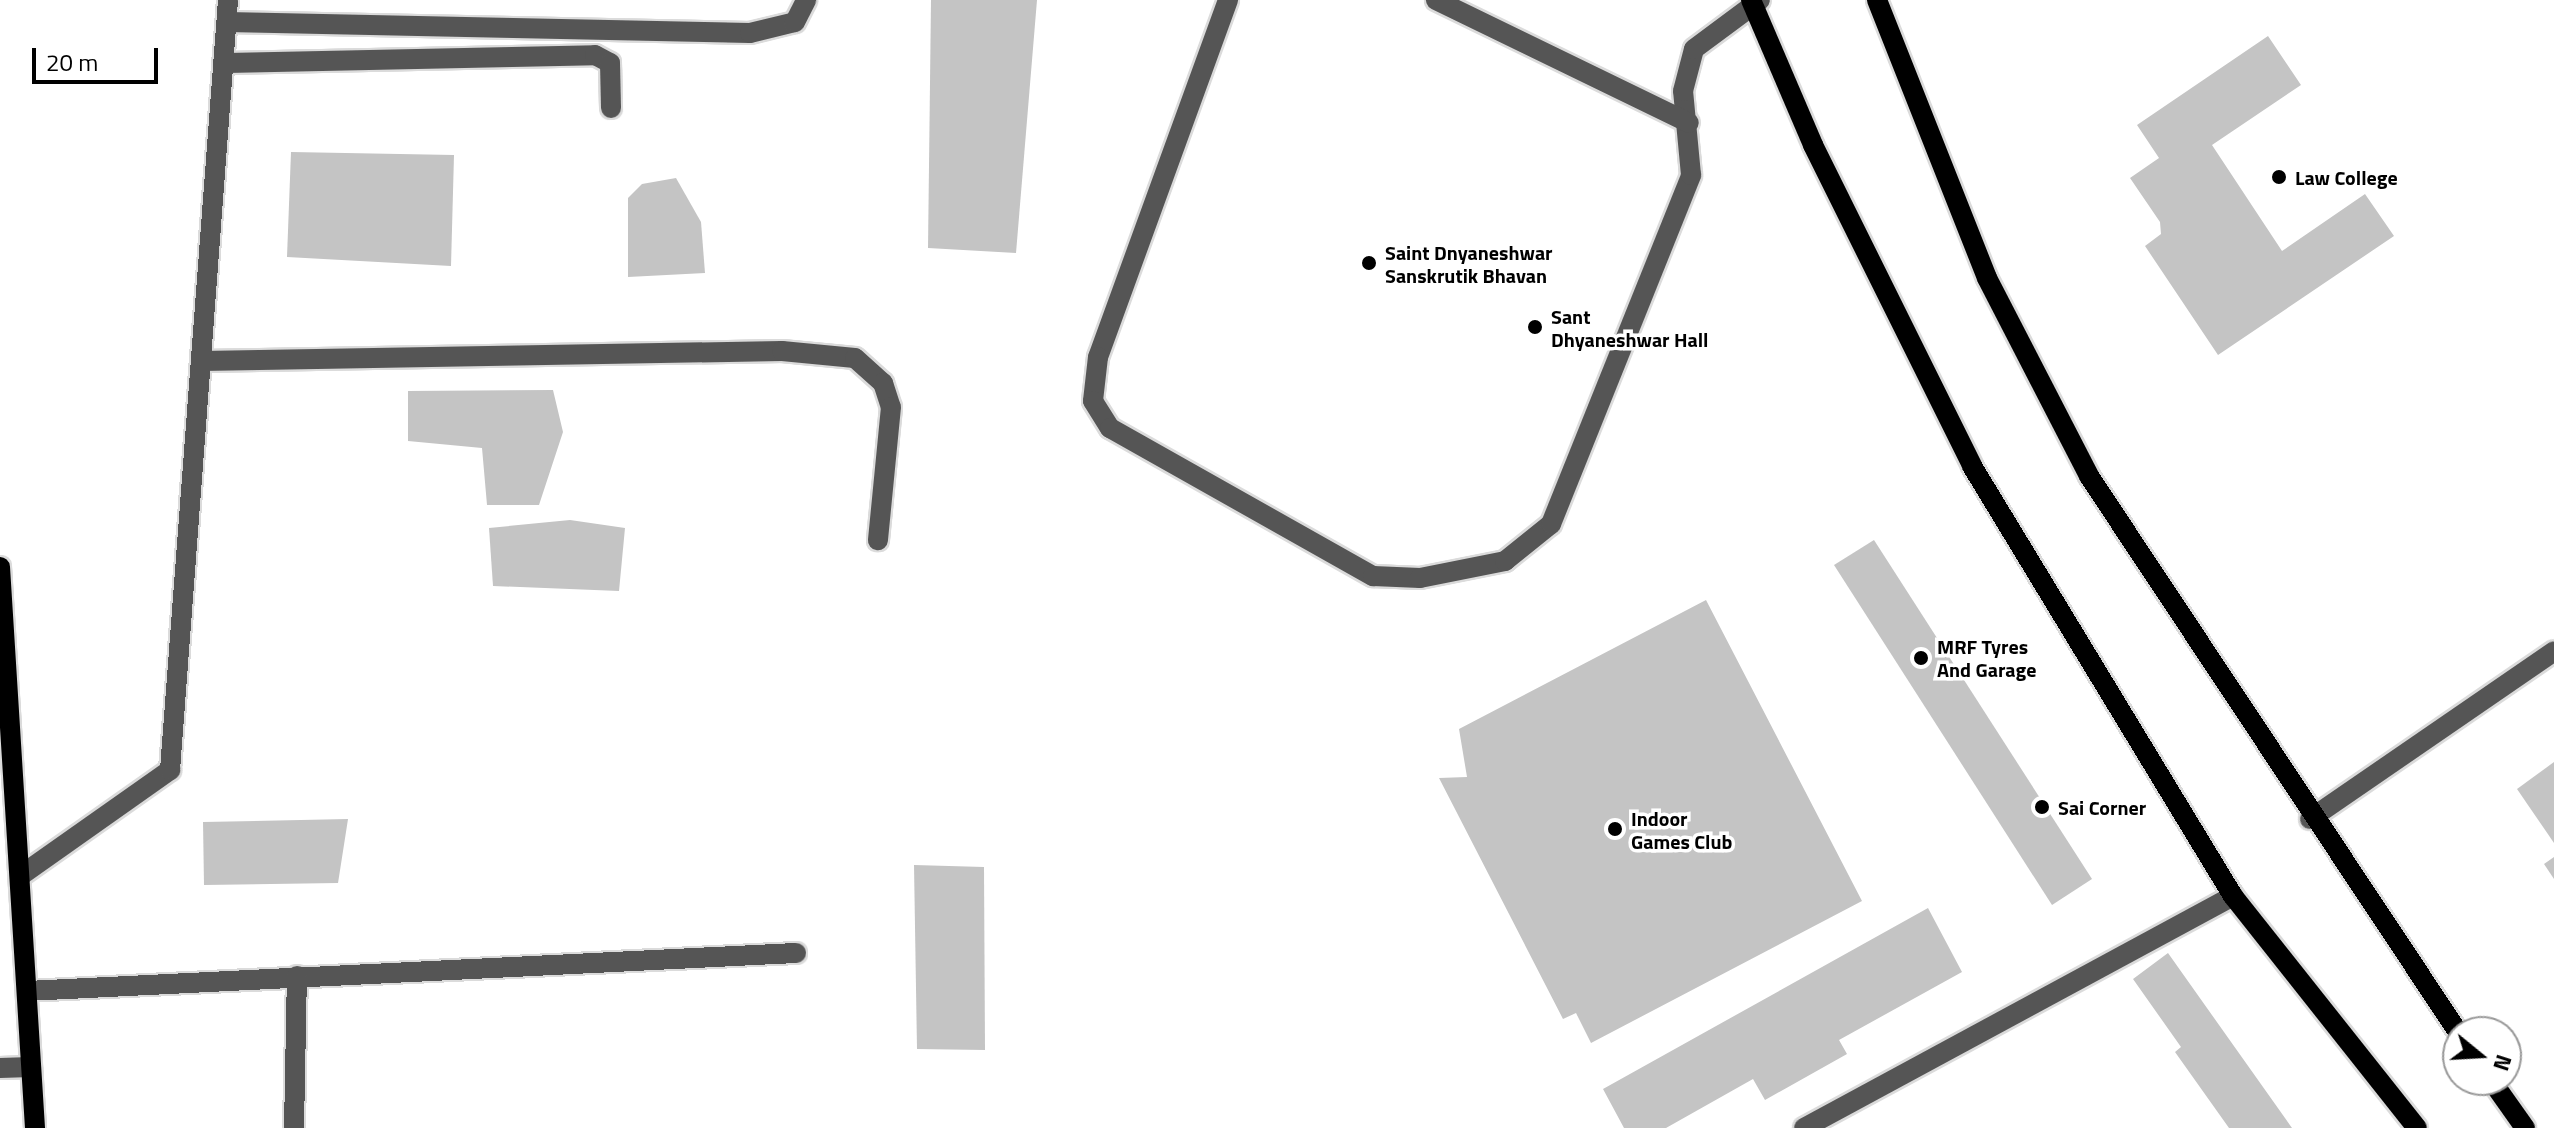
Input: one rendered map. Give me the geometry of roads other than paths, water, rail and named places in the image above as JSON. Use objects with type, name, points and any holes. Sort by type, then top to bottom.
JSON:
[{"type":"main road","points":[[1877,0],[1987,278],[2089,476],[2310,819],[2447,1016]]},
{"type":"main road","points":[[1754,1],[1972,466],[2233,896],[2417,1128]]},
{"type":"main road","points":[[0,567],[35,1128]]},
{"type":"main road","points":[[2502,1096],[2525,1128]]},
{"type":"street","points":[[20,876],[170,770],[227,63],[228,0]]},
{"type":"street","points":[[227,22],[750,33],[795,22],[806,0]]},
{"type":"street","points":[[1228,0],[1098,357],[1093,401],[1110,428],[1373,576],[1420,578],[1505,561],[1551,524],[1691,175],[1689,123],[1683,91],[1694,49],[1754,1]]},
{"type":"street","points":[[1436,0],[1689,123]]},
{"type":"street","points":[[227,63],[595,55],[610,63],[611,108]]},
{"type":"street","points":[[202,361],[782,351],[855,358],[883,383],[891,407],[878,540]]},
{"type":"street","points":[[2310,819],[2554,651]]},
{"type":"street","points":[[1804,1128],[2233,896]]},
{"type":"street","points":[[27,991],[796,953]]},
{"type":"street","points":[[294,1128],[297,976]]},
{"type":"street","points":[[0,1068],[31,1067]]},
{"type":"place","name":"Law College","points":[[2279,177]]},
{"type":"place","name":"Saint Dnyaneshwar Sanskrutik Bhavan","points":[[1369,263]]},
{"type":"place","name":"Sant Dhyaneshwar Hall","points":[[1535,327]]},
{"type":"place","name":"MRF Tyres And Garage","points":[[1921,658]]},
{"type":"place","name":"Sai Corner","points":[[2042,807]]},
{"type":"place","name":"Indoor Games Club","points":[[1615,829]]}]
